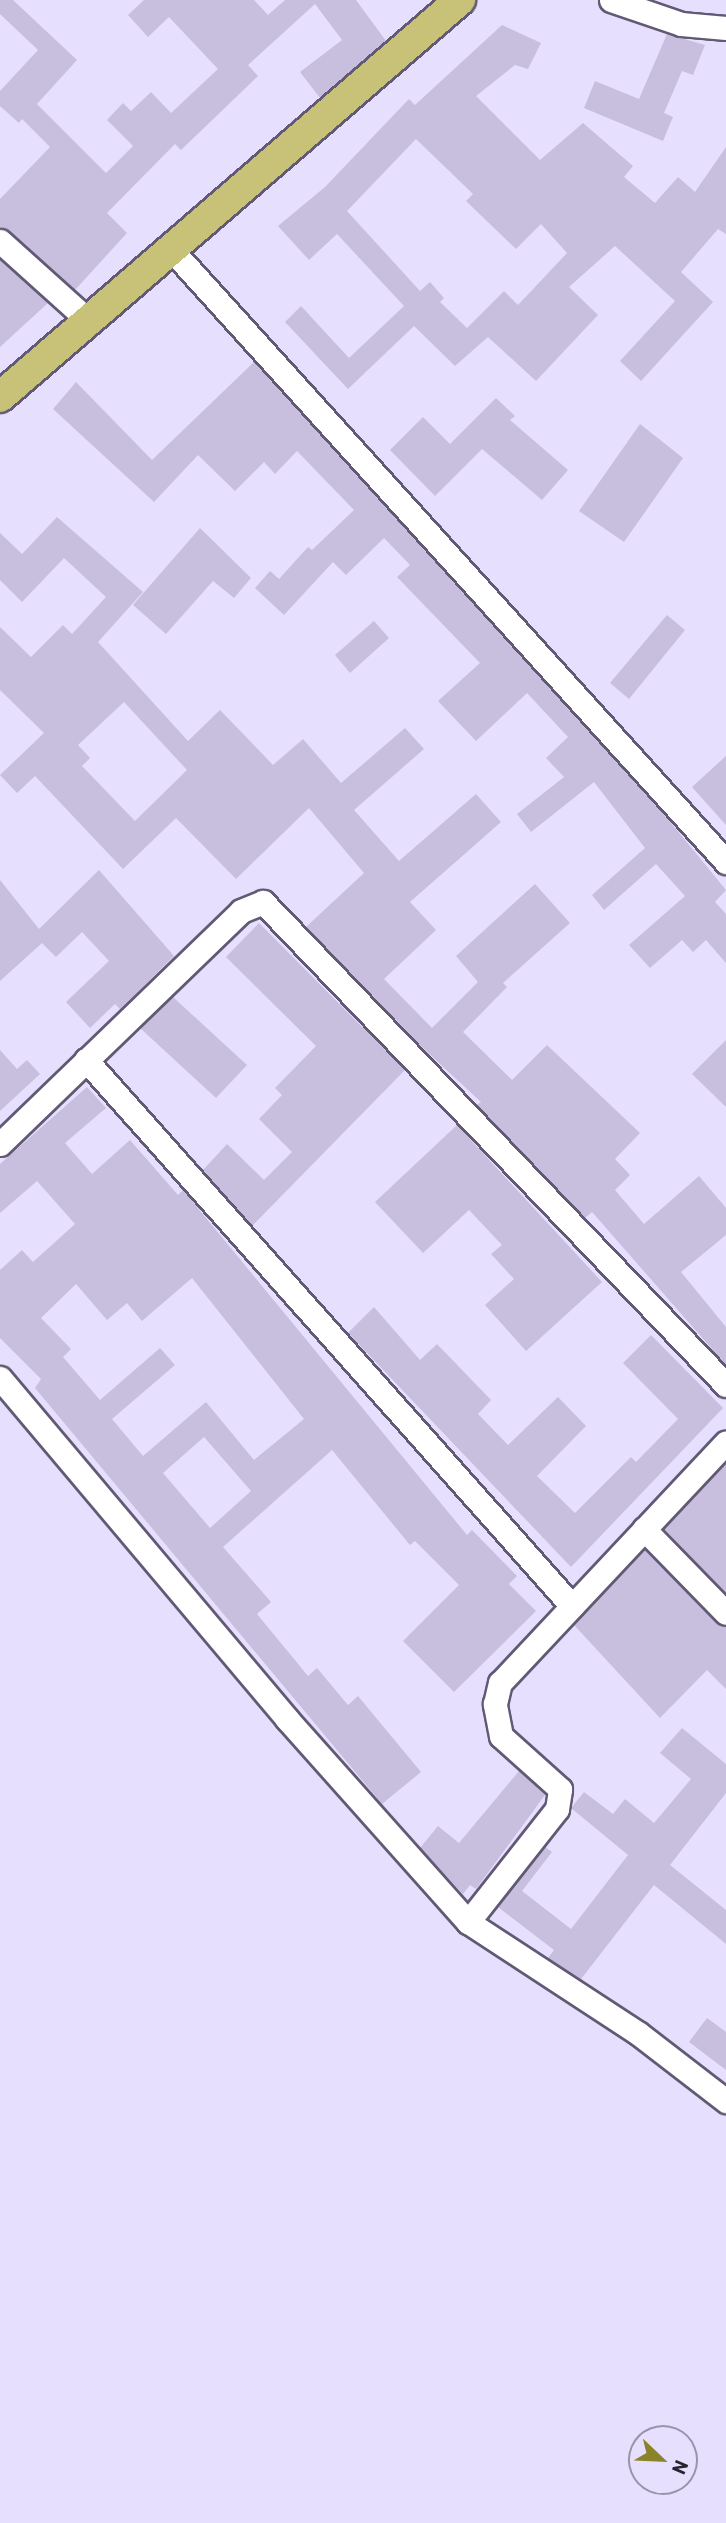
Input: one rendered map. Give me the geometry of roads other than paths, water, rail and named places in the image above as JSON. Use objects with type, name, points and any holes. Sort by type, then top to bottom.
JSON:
[{"type":"main road","points":[[0,397],[90,322],[169,247],[460,0]]},
{"type":"street","points":[[611,0],[681,24],[726,28]]},
{"type":"street","points":[[0,241],[90,322]]},
{"type":"street","points":[[169,247],[726,861]]},
{"type":"street","points":[[0,1144],[241,911],[263,902],[726,1385]]},
{"type":"street","points":[[86,1060],[572,1606]]},
{"type":"street","points":[[0,1378],[287,1719],[468,1922],[639,2034],[726,2101]]},
{"type":"street","points":[[468,1922],[557,1810],[560,1789],[502,1735],[495,1704],[500,1682],[726,1442]]},
{"type":"street","points":[[644,1529],[726,1613]]}]
